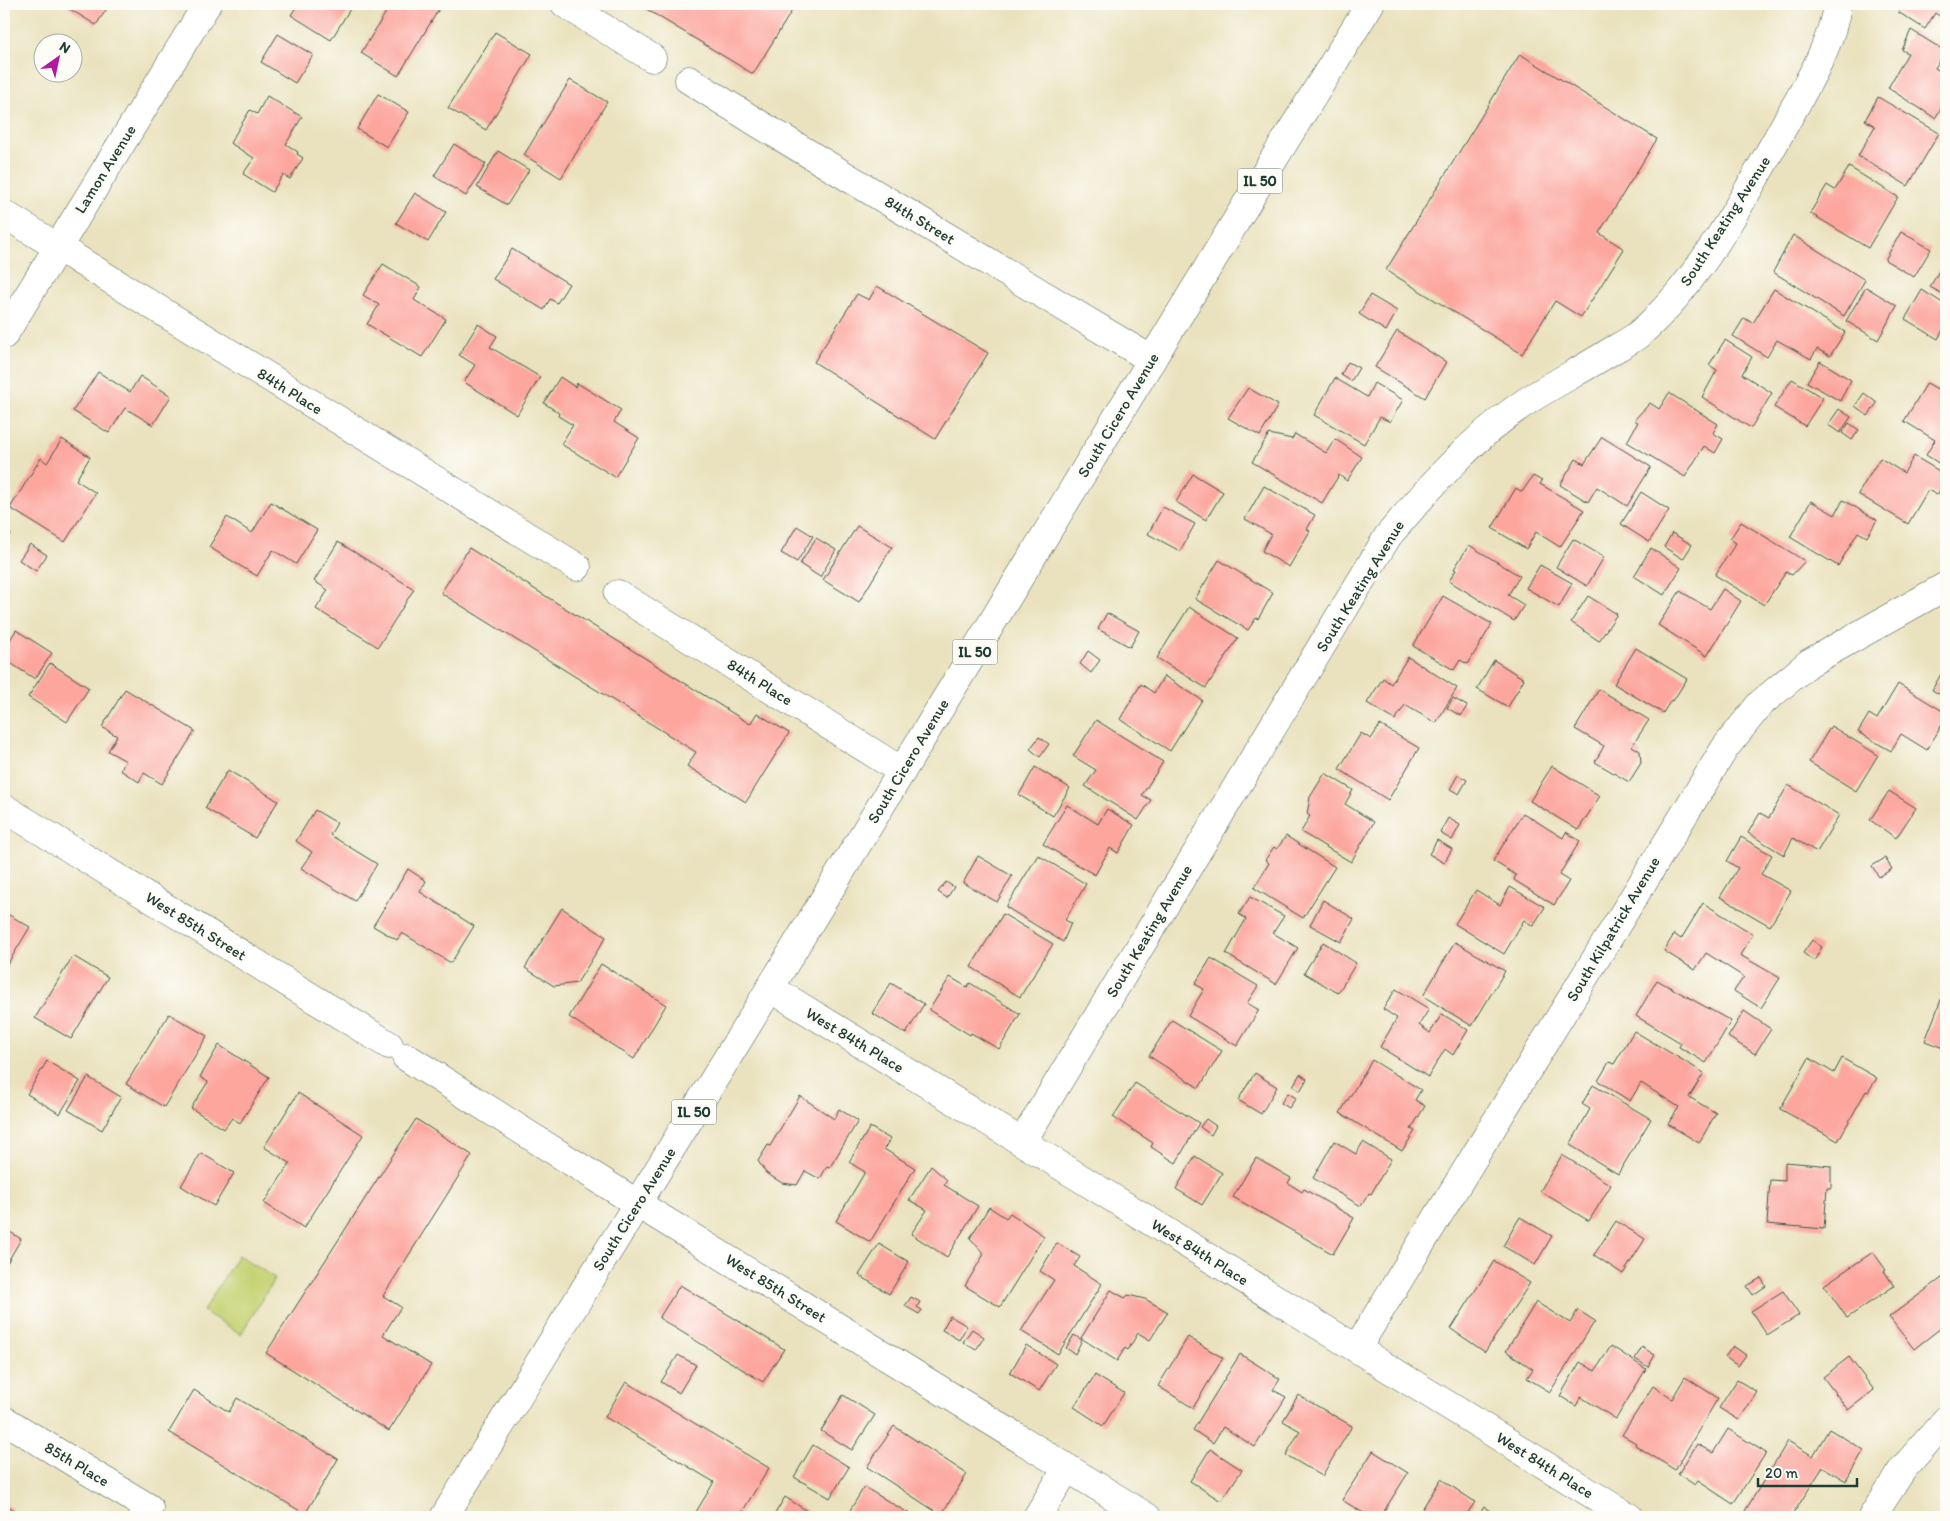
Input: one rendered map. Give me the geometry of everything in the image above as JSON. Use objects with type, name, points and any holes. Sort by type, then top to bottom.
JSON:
[{"type":"street","name":"Lamon Avenue","points":[[4,335],[207,4]]},
{"type":"street","points":[[565,4],[652,58]]},
{"type":"street","name":"South Cicero Avenue","points":[[444,1517],[638,1204],[1370,4]]},
{"type":"street","name":"South Keating Avenue","points":[[1022,1142],[1388,536],[1433,482],[1484,434],[1534,396],[1638,335],[1678,294],[1718,238],[1768,155],[1816,68],[1836,14],[1837,4]]},
{"type":"street","name":"84th Street","points":[[689,80],[1152,360]]},
{"type":"street","name":"84th Place","points":[[4,214],[577,568]]},
{"type":"street","name":"South Kilpatrick Avenue","points":[[1357,1348],[1725,748],[1760,704],[1809,663],[1946,586]]},
{"type":"street","name":"84th Place","points":[[618,594],[902,771]]},
{"type":"street","name":"West 85th Street","points":[[4,808],[397,1051],[638,1204],[1147,1517]]},
{"type":"street","name":"West 84th Place","points":[[770,988],[1629,1517]]},
{"type":"street","name":"85th Place","points":[[4,1420],[149,1508]]},
{"type":"street","points":[[1872,1517],[1902,1470],[1946,1420]]},
{"type":"street","points":[[1036,1517],[1067,1468]]},
{"type":"green space","points":[[238,1255],[275,1278],[241,1334],[203,1311]]},
{"type":"building","points":[[71,4],[110,4],[96,25],[68,8]]},
{"type":"building","points":[[298,4],[353,4],[331,40],[291,15]]},
{"type":"building","points":[[391,4],[442,4],[398,76],[361,53]]},
{"type":"building","points":[[638,4],[796,4],[753,74]]},
{"type":"building","points":[[1904,4],[1946,4],[1946,20],[1935,13],[1925,29],[1898,12]]},
{"type":"building","points":[[1911,30],[1945,51],[1935,68],[1946,75],[1946,101],[1935,118],[1888,88],[1908,53],[1902,50]]},
{"type":"building","points":[[495,32],[532,54],[486,130],[448,108]]},
{"type":"building","points":[[278,34],[313,55],[295,83],[261,62]]},
{"type":"building","points":[[1520,54],[1657,139],[1599,233],[1624,249],[1581,317],[1555,301],[1522,354],[1386,270]]},
{"type":"building","points":[[570,80],[607,102],[561,178],[524,155]]},
{"type":"building","points":[[378,94],[409,112],[387,147],[357,129]]},
{"type":"building","points":[[267,96],[302,117],[286,144],[303,158],[290,179],[283,175],[272,192],[243,174],[254,158],[230,143],[250,110],[257,114]]},
{"type":"building","points":[[1878,97],[1939,133],[1908,186],[1858,156],[1875,126],[1865,120]]},
{"type":"building","points":[[454,144],[486,164],[466,196],[434,176]]},
{"type":"building","points":[[498,151],[529,170],[507,205],[477,187]]},
{"type":"building","points":[[1849,167],[1898,197],[1868,248],[1810,213],[1827,185],[1835,190]]},
{"type":"building","points":[[415,193],[446,212],[428,242],[396,223]]},
{"type":"building","points":[[1901,232],[1931,249],[1914,277],[1885,260]]},
{"type":"building","points":[[1793,235],[1865,280],[1844,316],[1773,272]]},
{"type":"building","points":[[512,249],[569,284],[557,303],[550,299],[544,310],[493,279]]},
{"type":"building","points":[[1946,258],[1946,296],[1930,287]]},
{"type":"building","points":[[383,264],[421,287],[414,300],[446,319],[422,357],[367,324],[379,305],[363,295]]},
{"type":"building","points":[[877,286],[988,353],[935,439],[814,362],[857,294],[869,300]]},
{"type":"building","points":[[1866,287],[1897,306],[1878,340],[1846,321]]},
{"type":"building","points":[[1774,289],[1845,332],[1830,356],[1817,349],[1811,359],[1777,340],[1767,357],[1733,336],[1744,318],[1753,323]]},
{"type":"building","points":[[1922,290],[1946,305],[1946,324],[1938,339],[1905,319]]},
{"type":"building","points":[[1370,295],[1397,311],[1386,331],[1359,314]]},
{"type":"building","points":[[478,324],[497,336],[490,347],[540,377],[517,415],[464,382],[475,365],[459,355]]},
{"type":"building","points":[[1397,331],[1446,362],[1425,398],[1375,367]]},
{"type":"building","points":[[1725,340],[1752,357],[1742,374],[1772,393],[1751,428],[1702,397],[1717,370],[1709,365]]},
{"type":"building","points":[[1820,361],[1851,380],[1840,401],[1807,382]]},
{"type":"building","points":[[1348,362],[1359,368],[1351,381],[1341,375]]},
{"type":"building","points":[[98,372],[130,392],[140,376],[171,396],[153,425],[125,408],[109,433],[73,411]]},
{"type":"building","points":[[560,377],[575,387],[577,383],[621,410],[614,422],[639,438],[615,477],[561,444],[573,425],[558,416],[559,413],[544,403]]},
{"type":"building","points":[[1335,378],[1367,397],[1374,383],[1403,400],[1390,422],[1380,417],[1364,444],[1314,415]]},
{"type":"building","points":[[1792,379],[1823,398],[1805,426],[1774,407]]},
{"type":"building","points":[[1927,383],[1946,394],[1946,468],[1926,455],[1935,440],[1904,421]]},
{"type":"building","points":[[1248,388],[1278,405],[1260,436],[1228,418]]},
{"type":"building","points":[[1669,393],[1718,424],[1713,433],[1723,439],[1715,453],[1704,446],[1685,477],[1627,442],[1638,422],[1634,420],[1650,403],[1659,409]]},
{"type":"building","points":[[1864,393],[1877,403],[1868,416],[1855,406]]},
{"type":"building","points":[[1839,409],[1851,417],[1840,433],[1828,425]]},
{"type":"building","points":[[1849,423],[1859,430],[1852,440],[1842,433]]},
{"type":"building","points":[[1269,434],[1292,439],[1295,434],[1326,453],[1335,439],[1362,457],[1347,481],[1339,475],[1322,503],[1252,462]]},
{"type":"building","points":[[1602,437],[1651,467],[1627,506],[1597,487],[1588,502],[1560,485],[1576,459],[1584,464]]},
{"type":"building","points":[[62,439],[90,457],[76,480],[96,493],[65,542],[10,508],[41,458],[47,463]]},
{"type":"building","points":[[1914,456],[1946,475],[1946,480],[1937,495],[1928,490],[1908,524],[1858,494],[1880,458],[1904,473]]},
{"type":"building","points":[[1193,474],[1223,492],[1206,520],[1176,502]]},
{"type":"building","points":[[1533,476],[1542,481],[1540,484],[1584,510],[1560,547],[1536,532],[1526,549],[1492,528],[1516,488],[1522,492]]},
{"type":"building","points":[[1264,486],[1315,515],[1307,529],[1310,531],[1289,567],[1262,551],[1271,534],[1245,519]]},
{"type":"building","points":[[1641,492],[1669,510],[1649,542],[1621,524]]},
{"type":"building","points":[[1843,500],[1877,520],[1867,537],[1858,532],[1838,566],[1790,537],[1811,501],[1835,515]]},
{"type":"building","points":[[271,502],[317,530],[296,564],[273,550],[257,576],[209,547],[227,517],[252,533]]},
{"type":"building","points":[[1163,507],[1195,524],[1180,551],[1148,534]]},
{"type":"building","points":[[1741,522],[1805,561],[1792,575],[1786,572],[1764,605],[1715,575],[1736,543],[1730,539]]},
{"type":"building","points":[[797,526],[813,536],[797,562],[781,553]]},
{"type":"building","points":[[857,526],[892,547],[859,602],[823,580]]},
{"type":"building","points":[[4,530],[11,534],[4,545]]},
{"type":"building","points":[[1672,533],[1692,545],[1683,559],[1664,547]]},
{"type":"building","points":[[816,538],[836,550],[820,577],[800,564]]},
{"type":"building","points":[[1573,539],[1604,557],[1587,586],[1556,567]]},
{"type":"building","points":[[338,542],[414,589],[378,647],[316,609],[328,590],[314,581]]},
{"type":"building","points":[[30,544],[47,555],[36,571],[19,560]]},
{"type":"building","points":[[1469,545],[1520,576],[1508,595],[1524,605],[1514,621],[1449,581]]},
{"type":"building","points":[[469,548],[750,724],[757,713],[789,733],[746,802],[687,766],[696,752],[441,593]]},
{"type":"building","points":[[1651,548],[1681,568],[1664,595],[1634,576]]},
{"type":"building","points":[[1219,560],[1273,593],[1258,619],[1256,618],[1248,630],[1195,599]]},
{"type":"building","points":[[1540,565],[1572,583],[1559,607],[1526,588]]},
{"type":"building","points":[[1723,589],[1741,601],[1707,656],[1658,625],[1680,591],[1710,609]]},
{"type":"building","points":[[1443,596],[1492,624],[1468,664],[1460,660],[1454,670],[1413,646]]},
{"type":"building","points":[[1588,596],[1617,614],[1599,641],[1571,622]]},
{"type":"building","points":[[1189,607],[1238,638],[1206,688],[1157,658]]},
{"type":"building","points":[[1107,613],[1139,631],[1130,647],[1098,629]]},
{"type":"building","points":[[16,630],[52,653],[35,679],[4,659],[4,650]]},
{"type":"building","points":[[1636,648],[1687,679],[1663,713],[1614,684]]},
{"type":"building","points":[[1088,651],[1100,660],[1091,673],[1080,664]]},
{"type":"building","points":[[1408,657],[1457,688],[1436,723],[1405,705],[1395,720],[1367,703],[1383,678],[1391,684]]},
{"type":"building","points":[[1494,660],[1524,679],[1508,707],[1477,689]]},
{"type":"building","points":[[50,663],[89,688],[67,722],[28,697]]},
{"type":"building","points":[[1946,665],[1946,698],[1932,690]]},
{"type":"building","points":[[1164,676],[1202,700],[1170,751],[1120,719],[1141,684],[1154,693]]},
{"type":"building","points":[[1898,684],[1946,713],[1946,718],[1927,750],[1901,734],[1891,751],[1858,732],[1869,714],[1877,719]]},
{"type":"building","points":[[125,689],[195,731],[162,784],[144,773],[139,782],[120,770],[126,761],[108,751],[117,736],[102,727]]},
{"type":"building","points":[[1599,689],[1649,720],[1632,746],[1640,751],[1641,763],[1629,782],[1595,762],[1604,746],[1575,729]]},
{"type":"building","points":[[1453,698],[1467,706],[1461,716],[1447,708]]},
{"type":"building","points":[[1096,720],[1163,762],[1142,795],[1151,800],[1138,820],[1085,786],[1096,770],[1073,756]]},
{"type":"building","points":[[1380,725],[1419,748],[1388,800],[1339,769],[1361,733],[1371,739]]},
{"type":"building","points":[[1831,726],[1878,755],[1856,791],[1809,762]]},
{"type":"building","points":[[1039,737],[1049,744],[1040,757],[1030,749]]},
{"type":"building","points":[[1552,766],[1600,796],[1578,830],[1530,801]]},
{"type":"building","points":[[1035,767],[1070,788],[1053,816],[1019,795]]},
{"type":"building","points":[[228,770],[278,801],[255,838],[205,808]]},
{"type":"building","points":[[1325,773],[1353,790],[1345,804],[1374,822],[1351,862],[1301,832],[1310,816],[1307,814],[1310,797]]},
{"type":"building","points":[[1458,775],[1467,780],[1459,794],[1450,789]]},
{"type":"building","points":[[1788,785],[1839,815],[1817,852],[1793,838],[1784,855],[1748,833],[1760,813],[1769,818]]},
{"type":"building","points":[[1889,791],[1916,808],[1896,838],[1870,820]]},
{"type":"building","points":[[1067,805],[1098,824],[1107,809],[1134,825],[1118,853],[1110,848],[1095,875],[1043,844]]},
{"type":"building","points":[[315,810],[337,823],[330,835],[377,864],[355,901],[301,868],[312,852],[296,841]]},
{"type":"building","points":[[1523,813],[1563,838],[1566,832],[1580,841],[1559,875],[1569,881],[1554,905],[1514,880],[1516,875],[1493,861]]},
{"type":"building","points":[[1448,818],[1460,825],[1452,840],[1440,833]]},
{"type":"building","points":[[1286,836],[1335,867],[1303,918],[1254,888],[1269,863],[1265,860],[1274,847],[1277,849]]},
{"type":"building","points":[[1741,837],[1772,855],[1761,874],[1791,891],[1770,926],[1720,897],[1738,868],[1727,861]]},
{"type":"building","points":[[1437,840],[1452,849],[1444,863],[1429,854]]},
{"type":"building","points":[[1038,855],[1086,884],[1065,920],[1071,923],[1063,942],[1006,907]]},
{"type":"building","points":[[978,856],[1012,876],[997,902],[963,883]]},
{"type":"building","points":[[1885,858],[1892,869],[1879,877],[1872,866]]},
{"type":"building","points":[[408,869],[426,881],[420,892],[474,926],[451,963],[402,933],[397,940],[373,926]]},
{"type":"building","points":[[946,882],[954,887],[947,898],[938,892]]},
{"type":"building","points":[[1510,887],[1545,907],[1533,926],[1524,920],[1504,954],[1455,924],[1476,890],[1500,905]]},
{"type":"building","points":[[1250,897],[1284,916],[1273,933],[1298,948],[1276,984],[1226,954],[1246,919],[1239,914]]},
{"type":"building","points":[[1323,900],[1354,919],[1341,942],[1310,925]]},
{"type":"building","points":[[1703,903],[1753,934],[1740,955],[1780,978],[1761,1008],[1734,991],[1744,977],[1706,953],[1695,970],[1664,951],[1674,934],[1681,939]]},
{"type":"building","points":[[562,908],[606,937],[577,983],[554,986],[525,968]]},
{"type":"building","points":[[4,912],[30,927],[4,970]]},
{"type":"building","points":[[1003,914],[1053,944],[1020,997],[971,967]]},
{"type":"building","points":[[1812,940],[1822,947],[1814,961],[1803,953]]},
{"type":"building","points":[[1323,942],[1356,963],[1338,993],[1304,973]]},
{"type":"building","points":[[1455,942],[1505,971],[1472,1026],[1423,996]]},
{"type":"building","points":[[73,956],[108,977],[71,1039],[35,1018]]},
{"type":"building","points":[[1211,958],[1258,986],[1247,1003],[1259,1010],[1237,1046],[1188,1016],[1204,989],[1195,984]]},
{"type":"building","points":[[601,964],[666,1005],[634,1059],[569,1017]]},
{"type":"building","points":[[950,977],[967,987],[970,983],[1020,1014],[999,1049],[971,1033],[970,1035],[929,1010]]},
{"type":"building","points":[[1657,980],[1731,1021],[1706,1063],[1679,1047],[1681,1043],[1636,1016]]},
{"type":"building","points":[[891,983],[924,1004],[906,1034],[872,1013]]},
{"type":"building","points":[[1946,987],[1946,1049],[1925,1041]]},
{"type":"building","points":[[1396,989],[1429,1009],[1419,1025],[1430,1033],[1442,1014],[1468,1030],[1453,1055],[1445,1049],[1428,1077],[1380,1047],[1397,1018],[1383,1009]]},
{"type":"building","points":[[1744,1011],[1771,1029],[1755,1054],[1728,1037]]},
{"type":"building","points":[[169,1014],[207,1036],[164,1107],[126,1084]]},
{"type":"building","points":[[1172,1020],[1222,1051],[1199,1088],[1149,1056]]},
{"type":"building","points":[[1634,1031],[1704,1073],[1689,1097],[1716,1113],[1699,1143],[1668,1124],[1679,1107],[1641,1083],[1630,1101],[1598,1081],[1609,1062],[1614,1064]]},
{"type":"building","points":[[219,1045],[269,1077],[240,1123],[232,1118],[224,1129],[191,1108],[208,1082],[200,1077]]},
{"type":"building","points":[[1809,1058],[1834,1073],[1842,1058],[1877,1078],[1868,1092],[1866,1091],[1838,1141],[1780,1109]]},
{"type":"building","points":[[1372,1060],[1421,1090],[1415,1100],[1425,1106],[1411,1129],[1415,1131],[1402,1151],[1340,1113]]},
{"type":"building","points":[[47,1061],[80,1081],[60,1114],[27,1094]]},
{"type":"building","points":[[1255,1073],[1277,1087],[1261,1114],[1238,1100]]},
{"type":"building","points":[[1300,1074],[1307,1079],[1300,1091],[1293,1086]]},
{"type":"building","points":[[88,1077],[121,1097],[102,1130],[68,1110]]},
{"type":"building","points":[[1135,1083],[1199,1123],[1176,1163],[1151,1147],[1153,1143],[1113,1117]]},
{"type":"building","points":[[1593,1085],[1651,1119],[1618,1174],[1570,1145],[1590,1109],[1582,1104]]},
{"type":"building","points":[[298,1093],[363,1135],[304,1228],[264,1203],[290,1163],[264,1147]]},
{"type":"building","points":[[1288,1093],[1296,1098],[1289,1108],[1281,1103]]},
{"type":"building","points":[[800,1096],[834,1119],[839,1109],[858,1121],[830,1167],[827,1166],[820,1179],[805,1171],[797,1185],[782,1183],[766,1173],[758,1161],[768,1145],[770,1146]]},
{"type":"building","points":[[416,1119],[472,1155],[383,1296],[401,1307],[383,1335],[431,1365],[389,1431],[266,1353]]},
{"type":"building","points":[[1206,1119],[1216,1126],[1211,1135],[1200,1127]]},
{"type":"building","points":[[870,1127],[890,1139],[884,1149],[915,1168],[870,1242],[836,1221],[865,1172],[849,1162]]},
{"type":"building","points":[[1334,1141],[1356,1154],[1363,1142],[1391,1159],[1371,1194],[1369,1193],[1361,1206],[1313,1178]]},
{"type":"building","points":[[201,1153],[234,1173],[214,1206],[181,1186]]},
{"type":"building","points":[[1562,1155],[1611,1185],[1589,1221],[1540,1191]]},
{"type":"building","points":[[1195,1156],[1222,1173],[1202,1205],[1176,1189]]},
{"type":"building","points":[[1256,1158],[1291,1178],[1288,1183],[1302,1192],[1304,1189],[1354,1218],[1333,1254],[1233,1197]]},
{"type":"building","points":[[1785,1162],[1831,1166],[1831,1188],[1827,1188],[1824,1229],[1767,1224],[1770,1180],[1785,1181]]},
{"type":"building","points":[[931,1166],[947,1180],[944,1185],[978,1206],[947,1257],[911,1234],[927,1210],[909,1200]]},
{"type":"building","points":[[989,1207],[1006,1218],[1010,1213],[1044,1236],[1000,1307],[965,1286],[984,1254],[970,1238]]},
{"type":"building","points":[[1520,1217],[1552,1236],[1535,1265],[1503,1246]]},
{"type":"building","points":[[1616,1221],[1645,1239],[1623,1274],[1594,1255]]},
{"type":"building","points":[[4,1228],[21,1239],[4,1268]]},
{"type":"building","points":[[1057,1243],[1080,1257],[1074,1266],[1102,1284],[1058,1354],[1021,1331],[1054,1280],[1040,1271]]},
{"type":"building","points":[[879,1244],[909,1262],[889,1294],[859,1275]]},
{"type":"building","points":[[1873,1252],[1886,1270],[1884,1271],[1894,1286],[1847,1318],[1824,1285]]},
{"type":"building","points":[[1494,1261],[1530,1283],[1485,1352],[1451,1329]]},
{"type":"building","points":[[1946,1275],[1946,1324],[1914,1349],[1889,1317]]},
{"type":"building","points":[[1761,1278],[1766,1286],[1753,1295],[1747,1286]]},
{"type":"building","points":[[680,1285],[784,1349],[763,1382],[659,1318]]},
{"type":"building","points":[[1111,1290],[1125,1298],[1128,1295],[1145,1299],[1168,1312],[1150,1340],[1138,1333],[1128,1350],[1125,1348],[1117,1361],[1081,1338]]},
{"type":"building","points":[[1783,1291],[1799,1315],[1767,1335],[1751,1311]]},
{"type":"building","points":[[911,1297],[920,1302],[917,1307],[922,1310],[919,1314],[905,1306]]},
{"type":"building","points":[[1536,1302],[1570,1323],[1578,1310],[1595,1321],[1550,1392],[1527,1378],[1533,1369],[1506,1351]]},
{"type":"building","points":[[950,1316],[967,1326],[959,1340],[942,1330]]},
{"type":"building","points":[[972,1329],[984,1337],[976,1350],[963,1342]]},
{"type":"building","points":[[1074,1335],[1082,1340],[1075,1354],[1066,1348]]},
{"type":"building","points":[[1188,1337],[1223,1358],[1193,1408],[1158,1386]]},
{"type":"building","points":[[1026,1345],[1056,1364],[1039,1391],[1010,1373]]},
{"type":"building","points":[[1611,1346],[1646,1369],[1616,1419],[1581,1397],[1576,1406],[1560,1396],[1580,1362],[1595,1371]]},
{"type":"building","points":[[1733,1346],[1746,1355],[1738,1366],[1725,1357]]},
{"type":"building","points":[[1642,1347],[1655,1355],[1648,1367],[1635,1359]]},
{"type":"building","points":[[1240,1354],[1280,1379],[1273,1390],[1286,1397],[1255,1447],[1223,1427],[1213,1443],[1193,1430]]},
{"type":"building","points":[[678,1355],[696,1365],[679,1393],[661,1382]]},
{"type":"building","points":[[1849,1357],[1874,1390],[1848,1410],[1823,1377]]},
{"type":"building","points":[[1095,1375],[1124,1393],[1103,1426],[1074,1407]]},
{"type":"building","points":[[1685,1377],[1718,1398],[1675,1470],[1622,1435],[1653,1386],[1672,1399]]},
{"type":"building","points":[[1737,1380],[1757,1392],[1739,1420],[1719,1408]]},
{"type":"building","points":[[626,1382],[769,1468],[739,1517],[693,1517],[714,1482],[605,1417]]},
{"type":"building","points":[[194,1390],[229,1412],[237,1398],[338,1459],[305,1514],[169,1432]]},
{"type":"building","points":[[843,1395],[875,1415],[852,1450],[821,1431]]},
{"type":"building","points":[[1298,1395],[1352,1426],[1322,1476],[1286,1455],[1300,1431],[1283,1421]]},
{"type":"building","points":[[894,1426],[967,1474],[941,1515],[867,1467]]},
{"type":"building","points":[[1728,1429],[1766,1453],[1733,1504],[1698,1481],[1695,1485],[1678,1474],[1697,1444],[1713,1453]]},
{"type":"building","points":[[1829,1429],[1864,1450],[1846,1481],[1823,1467],[1791,1517],[1756,1517],[1745,1511],[1788,1441],[1813,1456]]},
{"type":"building","points":[[813,1445],[849,1467],[830,1498],[794,1477]]},
{"type":"building","points":[[1210,1449],[1242,1470],[1221,1501],[1190,1481]]},
{"type":"building","points":[[1373,1451],[1408,1473],[1380,1517],[1370,1517],[1342,1500]]},
{"type":"building","points":[[1441,1479],[1475,1502],[1465,1517],[1417,1517]]},
{"type":"building","points":[[864,1487],[915,1517],[846,1517]]},
{"type":"building","points":[[785,1497],[815,1516],[773,1517]]},
{"type":"building","points":[[4,1504],[13,1509],[10,1513],[17,1517],[4,1517]]},
{"type":"building","points":[[1484,1507],[1499,1517],[1478,1517]]}]
